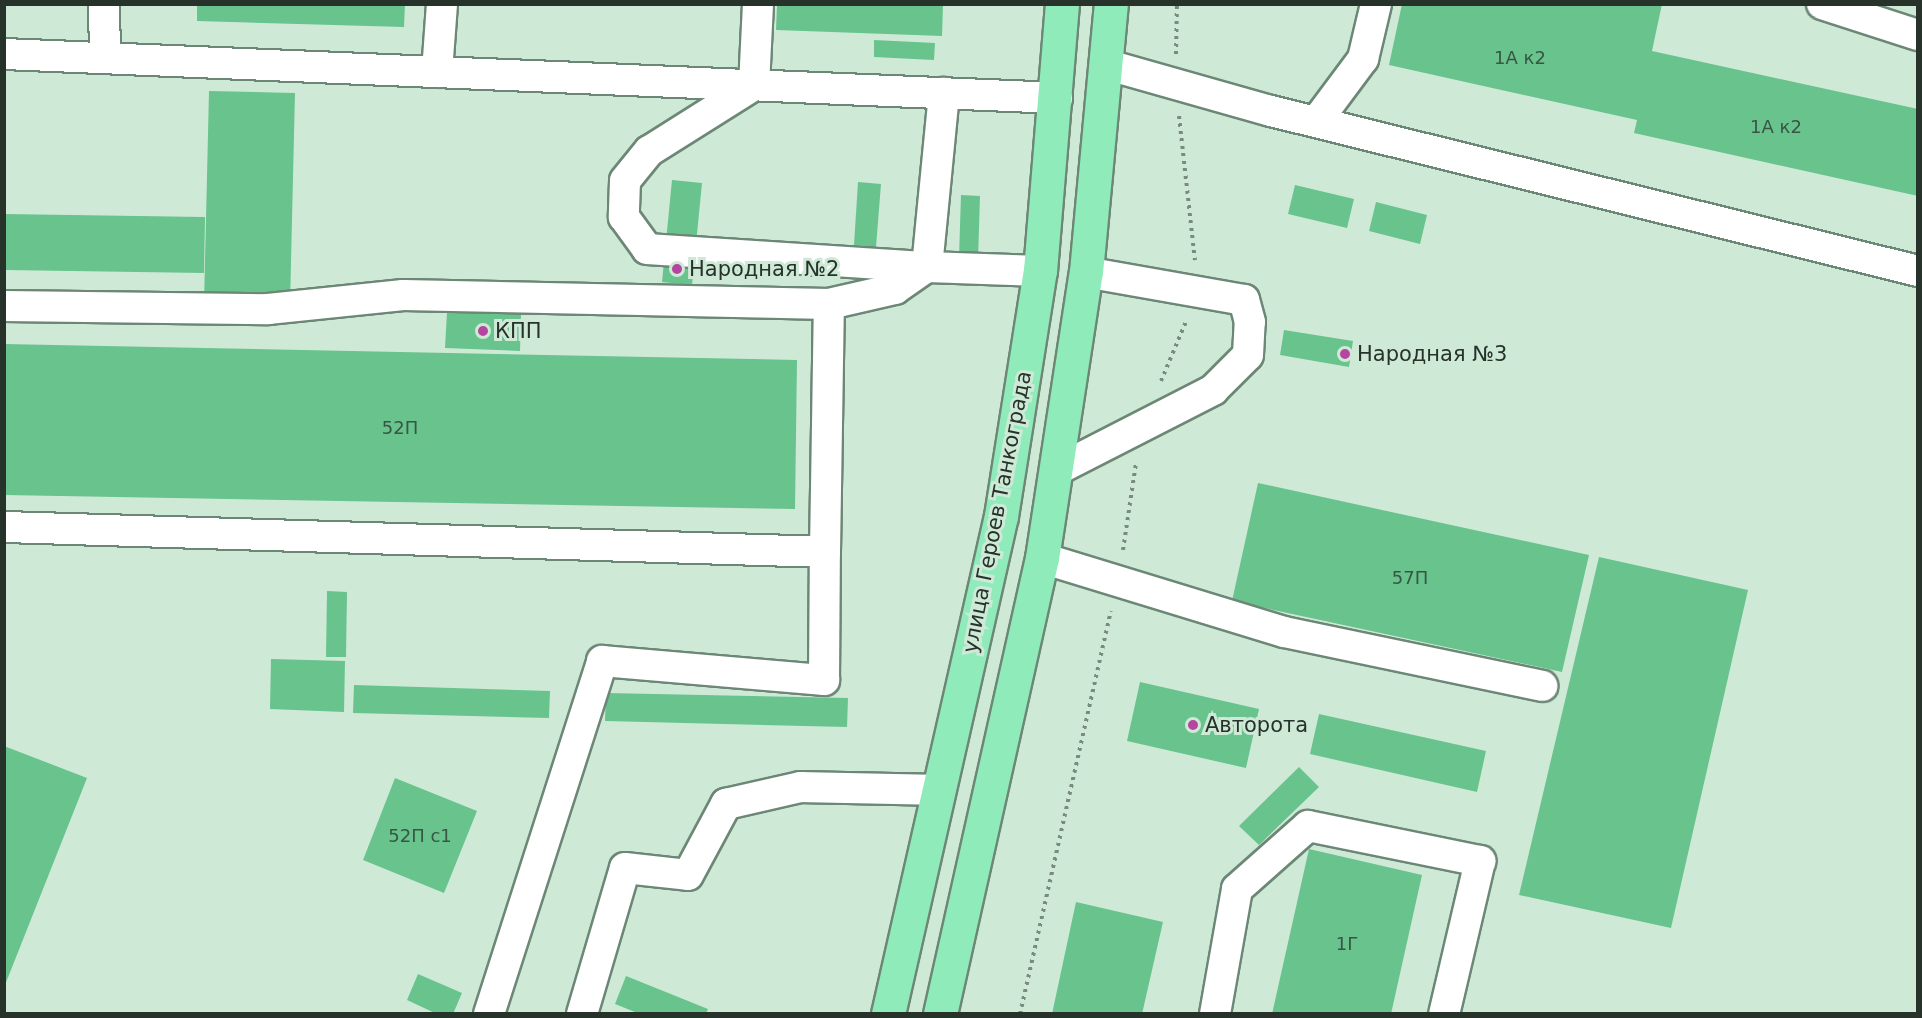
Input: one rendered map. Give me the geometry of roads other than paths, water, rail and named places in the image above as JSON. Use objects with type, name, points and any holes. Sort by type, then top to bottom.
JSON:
[{"type":"main road","name":"улица Героев Танкограда","points":[[888,1014],[1001,516],[1040,271],[1057,98],[1062,4]]},
{"type":"main road","points":[[940,1014],[1042,558],[1086,272],[1108,65],[1111,4]]},
{"type":"lane","points":[[104,4],[105,57]]},
{"type":"lane","points":[[437,72],[442,4]]},
{"type":"lane","points":[[754,85],[758,4]]},
{"type":"lane","points":[[1316,122],[1363,59],[1376,4]]},
{"type":"lane","points":[[1822,4],[1917,35]]},
{"type":"lane","points":[[4,54],[1057,98]]},
{"type":"lane","points":[[1108,65],[1316,122],[1917,271]]},
{"type":"lane","points":[[754,85],[649,151],[626,181],[624,217],[647,249],[927,267],[1040,271]]},
{"type":"lane","points":[[4,306],[268,309],[404,295],[829,304],[895,289],[927,267],[944,93]]},
{"type":"lane","points":[[1055,471],[1213,390],[1248,355],[1250,322],[1244,300],[1086,272]]},
{"type":"lane","points":[[489,1014],[602,661],[824,680],[829,304]]},
{"type":"lane","points":[[4,526],[825,552]]},
{"type":"lane","points":[[1042,558],[1284,632],[1542,686]]},
{"type":"lane","points":[[582,1014],[625,868],[688,874],[726,804],[801,787],[940,790]]},
{"type":"lane","points":[[1215,1014],[1237,889],[1308,826],[1480,861],[1444,1014]]},
{"type":"place","name":"Народная №2","points":[[677,269]]},
{"type":"place","name":"КПП","points":[[483,331]]},
{"type":"place","name":"Народная №3","points":[[1345,354]]},
{"type":"place","name":"Авторота","points":[[1193,725]]}]
